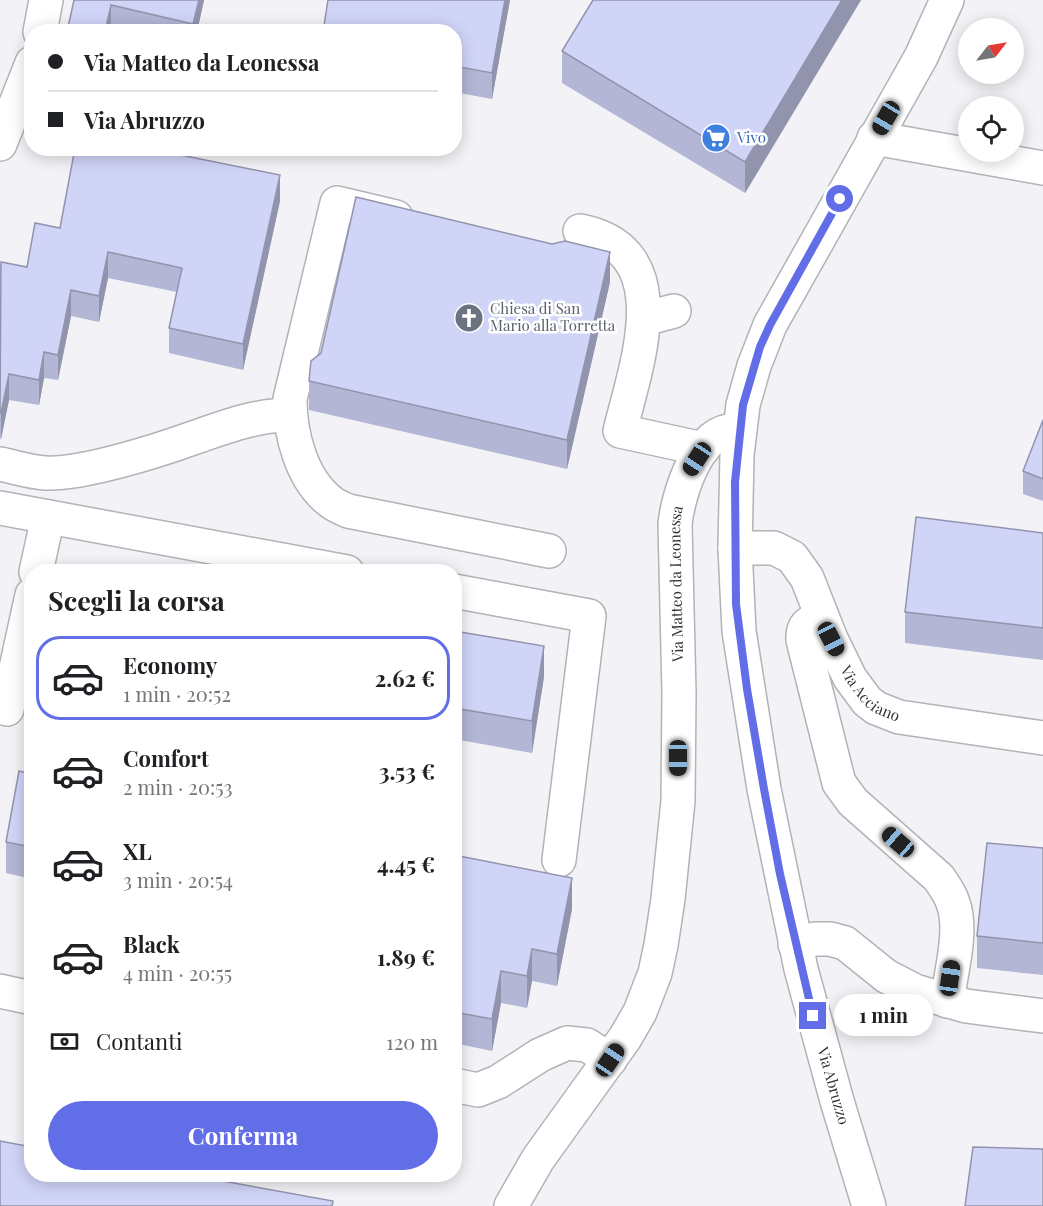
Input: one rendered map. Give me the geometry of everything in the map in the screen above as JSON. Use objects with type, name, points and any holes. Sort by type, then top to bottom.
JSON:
[{"type":"street","points":[[42,24],[46,0]]},
{"type":"street","points":[[739,432],[751,375],[770,325],[921,57],[947,0]]},
{"type":"street","points":[[0,144],[24,83]]},
{"type":"street","points":[[874,138],[1043,168]]},
{"type":"street","points":[[423,224],[337,203],[290,399],[293,434],[308,473],[319,490],[332,503],[348,511],[549,551]]},
{"type":"street","points":[[580,231],[598,235],[611,242],[633,264],[644,291],[659,315],[640,347],[620,431],[703,449]]},
{"type":"street","points":[[0,464],[46,473],[61,472],[130,457],[261,416],[290,416]]},
{"type":"street","name":"Via Matteo da Leonessa","points":[[511,1206],[538,1159],[610,1060],[640,1012],[649,992],[661,945],[678,801],[679,693],[675,524],[677,504],[690,469],[703,449],[717,435],[734,430],[739,432]]},
{"type":"street","name":"Via Abruzzo","points":[[739,432],[735,482],[736,604],[747,689],[795,944],[813,1016],[869,1206]]},
{"type":"street","points":[[0,508],[303,564]]},
{"type":"street","points":[[38,564],[48,517]]},
{"type":"street","name":"Via Acciano","points":[[735,548],[774,548],[792,557],[807,578],[821,617],[850,678],[867,701],[885,714],[1043,738]]},
{"type":"street","points":[[462,592],[589,616],[559,860]]},
{"type":"street","points":[[821,617],[804,627],[803,640],[839,783],[853,802],[939,878],[954,903],[957,930],[947,1001]]},
{"type":"street","points":[[7,710],[24,631]]},
{"type":"street","points":[[795,944],[823,938],[845,943],[874,967],[900,984],[923,994],[966,1006],[1043,1016]]},
{"type":"street","points":[[0,991],[24,996]]},
{"type":"street","points":[[462,1087],[478,1090],[498,1082],[540,1055],[567,1043],[587,1045],[610,1060]]},
{"type":"building","points":[[74,0],[199,0],[193,24],[111,5],[107,24],[69,24]]},
{"type":"building","points":[[328,0],[505,0],[492,73],[462,67],[462,24],[324,24]]},
{"type":"building","name":"Vivo","points":[[593,0],[842,0],[745,162],[562,51]]},
{"type":"building","points":[[74,156],[186,156],[280,175],[243,344],[169,328],[182,268],[108,252],[99,296],[71,290],[58,355],[44,352],[39,380],[9,374],[0,413],[1,262],[27,267],[35,223],[60,228]]},
{"type":"building","name":"Chiesa di San Mario alla Torretta","points":[[356,197],[552,244],[565,241],[610,252],[567,440],[309,381],[311,361],[321,353]]},
{"type":"building","points":[[1043,420],[1043,479],[1023,471]]},
{"type":"building","points":[[916,517],[1043,533],[1043,628],[905,612]]},
{"type":"building","points":[[462,632],[544,646],[532,721],[462,709]]},
{"type":"building","points":[[19,771],[24,772],[24,845],[6,842]]},
{"type":"building","points":[[987,843],[1043,848],[1043,943],[977,936]]},
{"type":"building","points":[[462,857],[572,878],[557,954],[532,949],[527,976],[501,971],[492,1019],[462,1013]]},
{"type":"building","points":[[0,1141],[24,1146],[24,1182],[228,1182],[333,1201],[332,1206],[0,1206]]},
{"type":"building","points":[[973,1147],[1043,1149],[1043,1206],[965,1206]]},
{"type":"place","name":"Vivo","points":[[716,138]]},
{"type":"place","name":"Chiesa di San Mario alla Torretta","points":[[469,318]]},
{"type":"route","points":[[813,1016],[780,874],[747,689],[736,604],[735,482],[743,405],[760,347],[840,199]]}]
